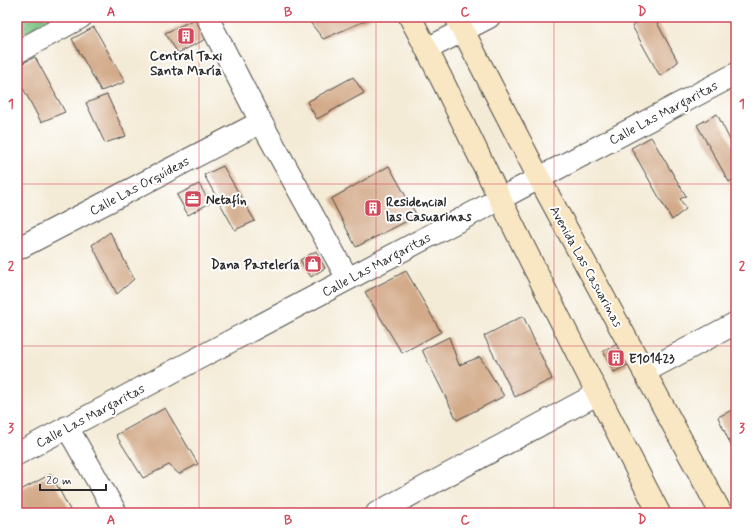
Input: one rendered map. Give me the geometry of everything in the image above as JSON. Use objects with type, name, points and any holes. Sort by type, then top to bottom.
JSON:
[{"type":"street","points":[[17,52],[81,17]]},
{"type":"street","points":[[207,17],[261,122],[348,279]]},
{"type":"street","points":[[410,17],[597,394],[659,513]]},
{"type":"street","points":[[427,49],[460,24],[489,17]]},
{"type":"street","name":"Avenida Las Casuarinas","points":[[460,24],[539,178],[721,513]]},
{"type":"street","name":"Calle Las Margaritas","points":[[17,454],[736,74]]},
{"type":"street","name":"Calle Las Orquídeas","points":[[17,250],[261,122]]},
{"type":"street","points":[[644,372],[736,323]]},
{"type":"street","points":[[384,511],[597,394]]},
{"type":"street","points":[[67,427],[116,513]]},
{"type":"green space","points":[[17,17],[53,17],[17,37]]},
{"type":"building","points":[[306,17],[374,17],[323,39]]},
{"type":"building","points":[[645,17],[654,17],[678,62],[660,76],[632,26]]},
{"type":"building","name":"Central Taxi Santa María","points":[[195,19],[206,39],[178,53],[165,33]]},
{"type":"building","points":[[94,27],[125,82],[101,91],[72,39]]},
{"type":"building","points":[[35,57],[65,112],[41,122],[17,77],[17,66]]},
{"type":"building","points":[[353,77],[364,93],[317,119],[307,102]]},
{"type":"building","points":[[107,95],[126,136],[105,143],[86,103]]},
{"type":"building","points":[[717,114],[736,152],[736,178],[729,182],[697,125]]},
{"type":"building","points":[[651,137],[686,196],[680,199],[686,209],[672,220],[631,148]]},
{"type":"building","points":[[223,166],[255,221],[235,230],[204,175]]},
{"type":"building","name":"Residencial las Casuarinas","points":[[389,166],[417,216],[356,247],[331,199]]},
{"type":"building","name":"Netafín","points":[[199,184],[210,203],[188,215],[177,195]]},
{"type":"building","points":[[110,232],[134,279],[117,294],[92,245]]},
{"type":"building","name":"Dana Pastelería","points":[[316,251],[325,268],[311,277],[300,260]]},
{"type":"building","points":[[406,271],[441,332],[402,353],[365,292]]},
{"type":"building","points":[[523,316],[552,379],[515,397],[484,336]]},
{"type":"building","points":[[449,337],[459,365],[480,357],[504,396],[457,420],[422,350]]},
{"type":"building","name":"E101423","points":[[618,344],[628,365],[614,372],[603,351]]},
{"type":"building","points":[[165,408],[198,464],[179,474],[169,465],[143,478],[116,435]]},
{"type":"building","points":[[736,408],[736,454],[735,454],[718,417]]},
{"type":"building","points":[[51,474],[70,510],[65,513],[17,513],[17,492]]},
{"type":"place","name":"Central Taxi Santa María","points":[[186,36]]},
{"type":"place","name":"Netafín","points":[[193,199]]},
{"type":"place","name":"Residencial las Casuarinas","points":[[373,208]]},
{"type":"place","name":"Dana Pastelería","points":[[313,264]]},
{"type":"place","name":"E101423","points":[[616,358]]}]
